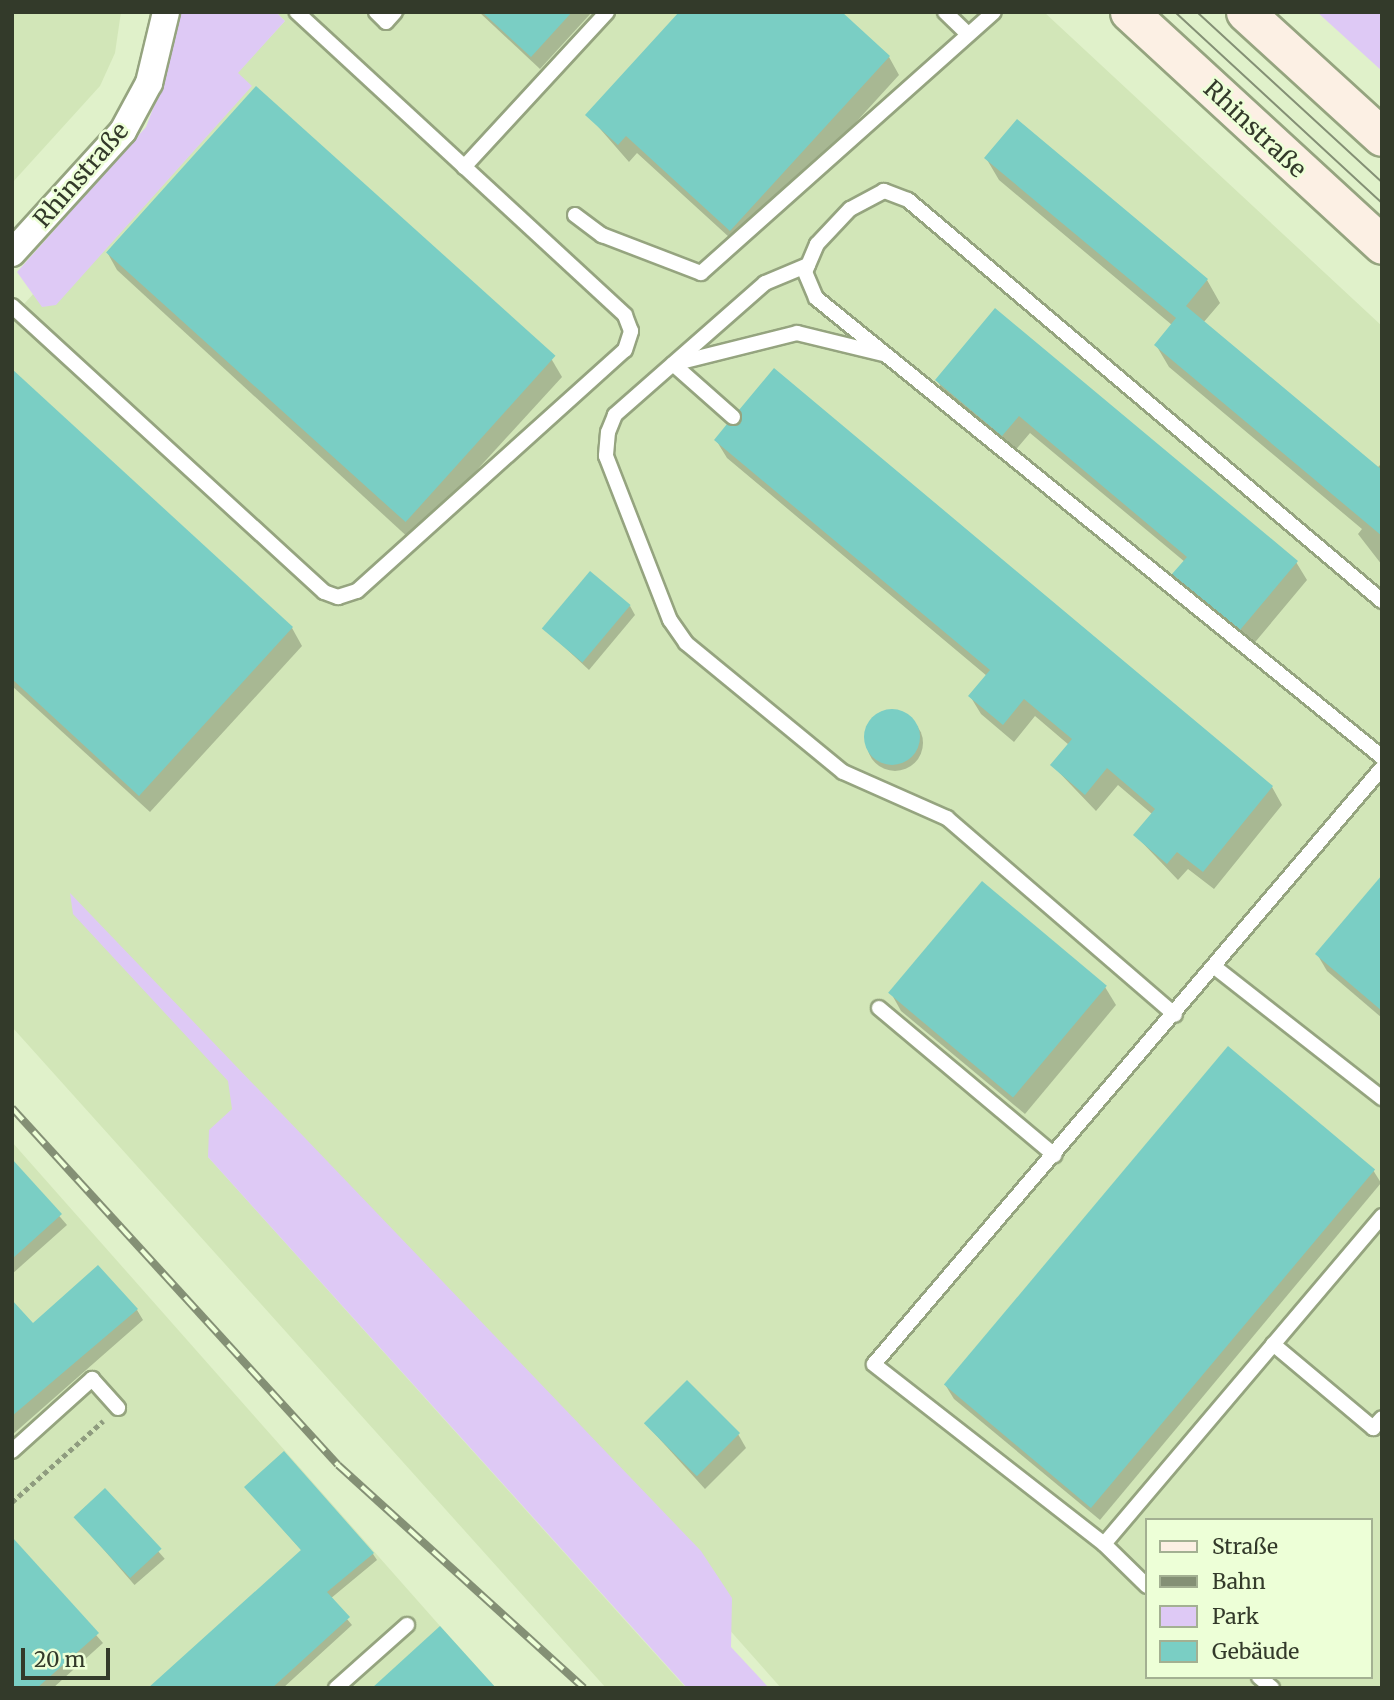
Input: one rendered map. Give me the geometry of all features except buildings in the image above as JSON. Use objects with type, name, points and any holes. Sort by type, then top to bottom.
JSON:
[{"type":"main road","name":"Rhinstraße","points":[[1129,12],[1382,246]]},
{"type":"main road","points":[[1245,12],[1382,137]]},
{"type":"street","name":"Rhinstraße","points":[[12,253],[123,131],[149,83],[166,12]]},
{"type":"lane","points":[[12,306],[324,592],[348,594],[625,350],[631,331],[625,316],[298,12]]},
{"type":"lane","points":[[376,12],[386,22],[395,12]]},
{"type":"lane","points":[[464,167],[607,12]]},
{"type":"lane","points":[[945,12],[968,34]]},
{"type":"lane","points":[[575,215],[602,235],[701,273],[994,12]]},
{"type":"lane","points":[[1382,601],[908,200],[884,191],[850,209],[817,244],[808,265],[816,298],[1382,757]]},
{"type":"lane","points":[[808,265],[765,283],[615,415],[606,456],[670,620],[687,643],[843,772],[947,818],[1175,1015]]},
{"type":"lane","points":[[673,363],[797,333],[884,354]]},
{"type":"lane","points":[[673,363],[733,417]]},
{"type":"lane","points":[[1146,1585],[1104,1544],[874,1364],[1216,968],[1382,768]]},
{"type":"lane","points":[[1216,968],[1382,1098]]},
{"type":"lane","points":[[879,1008],[1054,1155]]},
{"type":"lane","points":[[1104,1544],[1382,1216]]},
{"type":"lane","points":[[1273,1344],[1373,1428],[1382,1418]]},
{"type":"lane","points":[[12,1451],[92,1379],[118,1408]]},
{"type":"lane","points":[[337,1688],[407,1625]]},
{"type":"path","points":[[12,1502],[118,1408]]},
{"type":"shaded area","points":[[12,12],[121,12],[115,53],[100,86],[12,183]]},
{"type":"shaded area","points":[[276,12],[1044,12],[1382,326],[1382,1688],[781,1688],[256,1096],[208,1157],[686,1688],[606,1688],[12,1027],[12,317],[285,21]]},
{"type":"shaded area","points":[[12,1142],[440,1626],[496,1688],[12,1688]]},
{"type":"green space","points":[[179,12],[276,12],[285,21],[238,73],[252,86],[56,305],[42,307],[17,272],[146,127],[166,74]]},
{"type":"green space","points":[[1317,12],[1382,12],[1382,71]]},
{"type":"green space","points":[[70,893],[701,1551],[732,1598],[731,1647],[769,1688],[687,1688],[208,1157],[209,1130],[232,1109],[228,1081],[73,914]]},
{"type":"tram line","points":[[1175,12],[1382,203]]},
{"type":"tram line","points":[[1197,12],[1382,182]]},
{"type":"railway","points":[[12,1108],[338,1465],[584,1688]]}]
